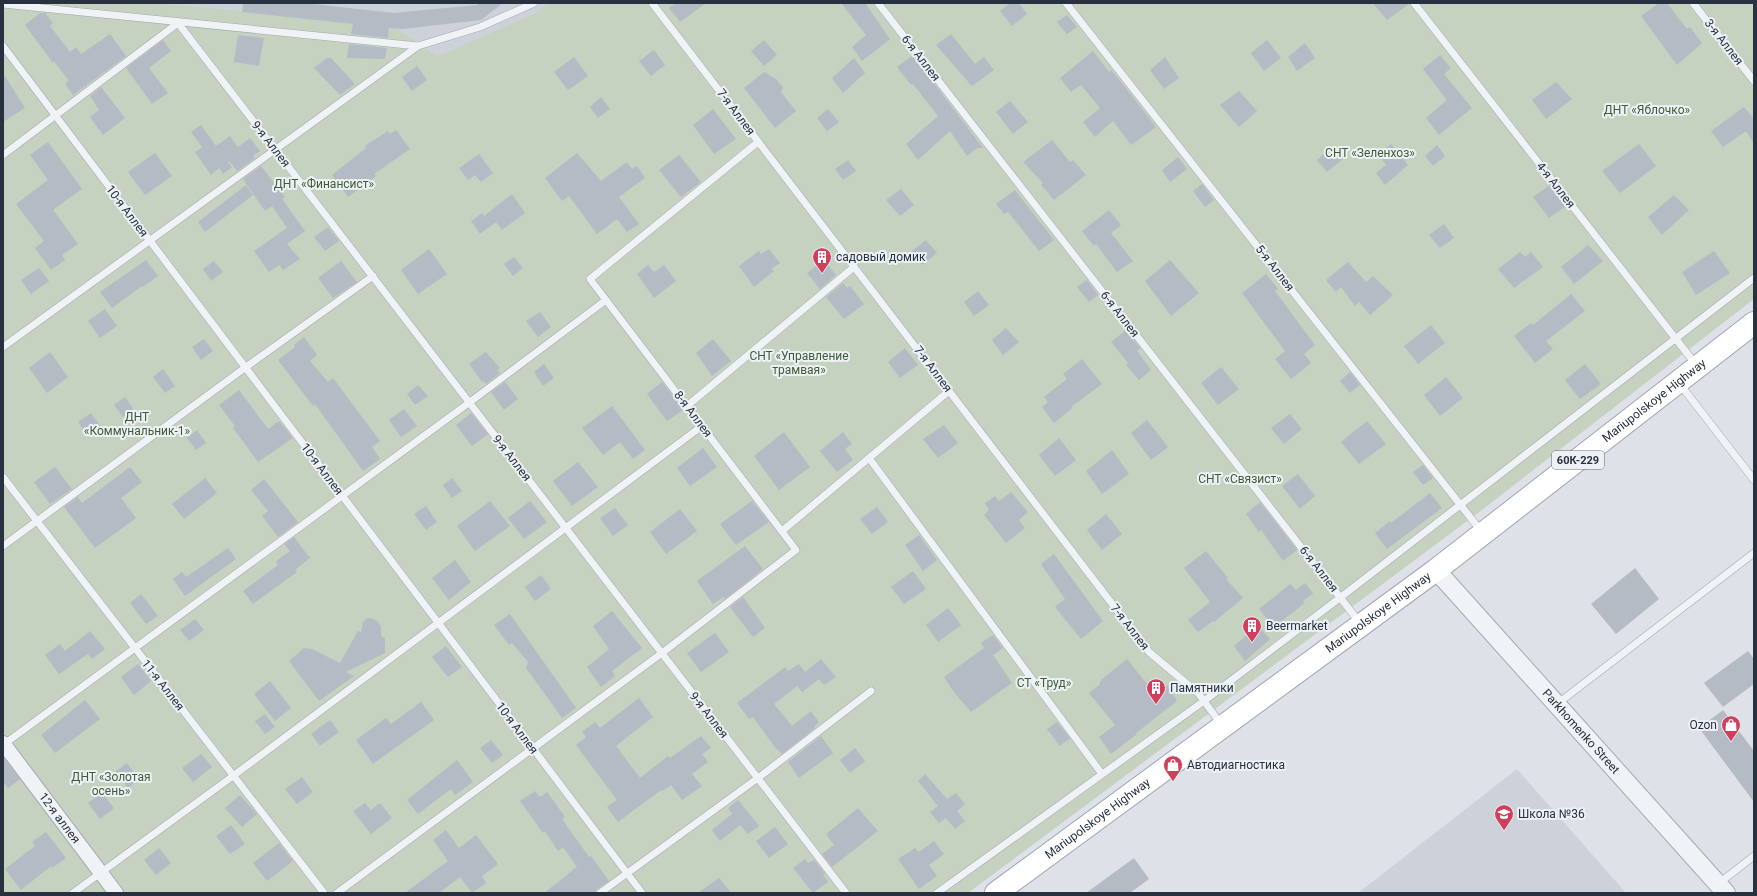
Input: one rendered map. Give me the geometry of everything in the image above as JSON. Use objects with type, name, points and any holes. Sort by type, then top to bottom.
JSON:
[{"type":"main road","name":"Mariupolskoye Highway","points":[[996,893],[1436,570],[1754,323]]},
{"type":"street","name":"Parkhomenko Street","points":[[1436,570],[1722,889]]},
{"type":"street","name":"12-я аллея","points":[[3,744],[116,893]]},
{"type":"lane","points":[[3,348],[418,46],[480,27],[534,3]]},
{"type":"lane","name":"7-я Аллея","points":[[652,3],[1149,652],[1198,693],[1223,726]]},
{"type":"lane","name":"6-я Аллея","points":[[878,3],[1362,625]]},
{"type":"lane","name":"5-я Аллея","points":[[1066,3],[1483,533]]},
{"type":"lane","name":"4-я Аллея","points":[[1414,3],[1697,366]]},
{"type":"lane","name":"3-я Аллея","points":[[1693,3],[1754,81]]},
{"type":"lane","points":[[3,4],[178,23],[418,46]]},
{"type":"lane","points":[[3,155],[178,23]]},
{"type":"lane","name":"9-я Аллея","points":[[178,23],[846,893]]},
{"type":"lane","name":"10-я Аллея","points":[[3,46],[642,893]]},
{"type":"lane","name":"8-я Аллея","points":[[662,653],[796,550],[590,279],[758,142]]},
{"type":"lane","points":[[687,406],[854,267]]},
{"type":"lane","points":[[3,546],[246,367],[373,276]]},
{"type":"lane","points":[[937,893],[1204,700],[1340,598],[1754,278]]},
{"type":"lane","points":[[3,744],[470,402],[606,300]]},
{"type":"lane","points":[[1678,382],[1754,480]]},
{"type":"lane","points":[[782,532],[949,391]]},
{"type":"lane","points":[[73,893],[233,776],[702,426]]},
{"type":"lane","points":[[869,458],[1102,774]]},
{"type":"lane","name":"11-я Аллея","points":[[3,477],[324,893]]},
{"type":"lane","points":[[1557,704],[1754,553]]},
{"type":"lane","points":[[337,893],[662,653]]},
{"type":"lane","points":[[600,893],[758,778],[871,691]]},
{"type":"lane","points":[[1722,889],[1754,856]]},
{"type":"shaded area","points":[[158,3],[548,3],[535,13],[437,56],[392,25]]},
{"type":"shaded area","name":"Школа №36","points":[[1517,769],[1626,893],[1358,893]]},
{"type":"green space","points":[[3,3],[158,3],[392,25],[437,56],[535,13],[548,3],[1754,3],[1754,299],[1478,513],[968,893],[3,893]]},
{"type":"building","points":[[243,3],[304,3],[394,13],[477,5],[479,3],[503,3],[481,20],[402,29],[389,28],[388,38],[351,34],[353,24],[242,12]]},
{"type":"building","points":[[676,3],[706,3],[680,22],[669,8]]},
{"type":"building","points":[[841,3],[865,3],[890,39],[862,61],[852,47],[866,35]]},
{"type":"building","points":[[1010,3],[1019,3],[1027,14],[1012,26],[1000,11]]},
{"type":"building","points":[[1373,3],[1409,3],[1409,4],[1387,20]]},
{"type":"building","points":[[1659,3],[1667,3],[1687,29],[1690,27],[1702,43],[1677,65],[1641,16]]},
{"type":"building","points":[[40,13],[45,13],[53,23],[50,26],[70,52],[76,47],[81,54],[110,34],[126,56],[73,95],[65,84],[69,81],[54,61],[53,63],[25,25]]},
{"type":"building","points":[[1067,15],[1077,27],[1067,34],[1057,22]]},
{"type":"building","points":[[951,34],[975,64],[984,57],[994,70],[972,86],[936,45]]},
{"type":"building","points":[[238,35],[264,38],[259,66],[234,62]]},
{"type":"building","points":[[163,40],[171,51],[149,68],[168,93],[152,104],[126,68]]},
{"type":"building","points":[[764,40],[777,55],[764,66],[751,51]]},
{"type":"building","points":[[1267,40],[1281,58],[1264,71],[1251,53]]},
{"type":"building","points":[[1305,43],[1315,58],[1297,71],[1288,57]]},
{"type":"building","points":[[349,44],[387,48],[385,59],[347,58]]},
{"type":"building","points":[[654,50],[665,65],[651,76],[639,61]]},
{"type":"building","points":[[1093,51],[1109,72],[1111,70],[1156,127],[1131,145],[1113,121],[1095,137],[1083,122],[1100,108],[1081,85],[1071,92],[1060,78]]},
{"type":"building","points":[[1440,55],[1451,68],[1444,74],[1472,108],[1439,135],[1426,118],[1447,100],[1423,69]]},
{"type":"building","points":[[912,56],[983,148],[977,148],[967,156],[950,131],[918,160],[906,144],[938,116],[913,84],[911,85],[897,67]]},
{"type":"building","points":[[574,57],[588,76],[568,90],[554,72]]},
{"type":"building","points":[[1165,57],[1179,78],[1164,89],[1150,70]]},
{"type":"building","points":[[327,58],[331,58],[355,84],[340,95],[314,68]]},
{"type":"building","points":[[854,58],[865,73],[843,93],[832,78]]},
{"type":"building","points":[[417,66],[427,80],[412,91],[402,77]]},
{"type":"building","points":[[764,72],[776,79],[783,87],[781,92],[796,111],[775,128],[744,88]]},
{"type":"building","points":[[3,73],[25,108],[3,122]]},
{"type":"building","points":[[1556,82],[1572,99],[1546,119],[1532,100]]},
{"type":"building","points":[[101,87],[125,118],[103,135],[90,117],[99,110],[90,96]]},
{"type":"building","points":[[1239,91],[1257,111],[1239,127],[1220,105]]},
{"type":"building","points":[[601,97],[610,109],[598,118],[590,107]]},
{"type":"building","points":[[1010,101],[1028,122],[1013,134],[996,112]]},
{"type":"building","points":[[1744,107],[1754,119],[1754,144],[1746,131],[1723,147],[1711,131]]},
{"type":"building","points":[[713,109],[736,139],[714,154],[693,125]]},
{"type":"building","points":[[828,109],[839,122],[827,131],[817,118]]},
{"type":"building","points":[[201,125],[216,146],[230,136],[238,147],[250,138],[260,151],[253,156],[255,158],[237,171],[229,161],[228,162],[232,167],[223,174],[219,168],[211,175],[195,152],[202,147],[191,132]]},
{"type":"building","points":[[396,130],[410,149],[374,174],[376,176],[348,197],[332,175],[366,148],[365,146],[388,131],[390,134]]},
{"type":"building","points":[[1052,140],[1070,162],[1073,160],[1086,175],[1054,200],[1041,185],[1043,183],[1023,162]]},
{"type":"building","points":[[48,142],[82,189],[54,209],[78,244],[62,255],[65,260],[51,270],[35,248],[44,241],[16,204],[48,180],[30,155]]},
{"type":"building","points":[[1391,144],[1408,165],[1385,185],[1376,173],[1386,165],[1378,154]]},
{"type":"building","points":[[1639,144],[1656,166],[1620,193],[1602,171]]},
{"type":"building","points":[[1437,145],[1445,156],[1433,166],[1425,156]]},
{"type":"building","points":[[1333,146],[1344,158],[1327,172],[1317,160]]},
{"type":"building","points":[[155,153],[172,176],[145,195],[128,172]]},
{"type":"building","points":[[577,153],[601,181],[627,162],[632,169],[637,166],[645,178],[619,197],[639,224],[627,232],[617,219],[597,234],[569,196],[562,201],[545,178]]},
{"type":"building","points":[[479,154],[493,173],[481,182],[475,175],[468,180],[459,168]]},
{"type":"building","points":[[679,155],[701,182],[681,197],[659,170]]},
{"type":"building","points":[[1178,157],[1187,169],[1170,182],[1162,170]]},
{"type":"building","points":[[848,160],[856,171],[843,180],[835,169]]},
{"type":"building","points":[[261,166],[285,197],[282,199],[305,231],[287,244],[300,259],[283,270],[279,265],[269,272],[254,251],[287,228],[272,206],[265,211],[243,179]]},
{"type":"building","points":[[1202,184],[1214,200],[1205,207],[1193,191]]},
{"type":"building","points":[[246,185],[253,195],[205,232],[198,222]]},
{"type":"building","points":[[1550,185],[1566,206],[1549,218],[1533,197]]},
{"type":"building","points":[[901,189],[914,205],[900,216],[886,200]]},
{"type":"building","points":[[1015,190],[1054,240],[1039,251],[1008,212],[1004,214],[996,204]]},
{"type":"building","points":[[512,194],[525,213],[502,230],[496,222],[480,234],[471,221],[482,213],[484,216]]},
{"type":"building","points":[[1674,195],[1689,210],[1662,235],[1648,217]]},
{"type":"building","points":[[1109,210],[1121,225],[1111,233],[1133,261],[1117,272],[1096,244],[1094,246],[1082,231]]},
{"type":"building","points":[[1444,224],[1454,238],[1440,248],[1429,235]]},
{"type":"building","points":[[328,227],[339,241],[325,251],[314,237]]},
{"type":"building","points":[[926,240],[937,253],[922,265],[912,251]]},
{"type":"building","points":[[1588,245],[1603,261],[1574,284],[1561,267]]},
{"type":"building","points":[[429,249],[447,274],[418,294],[401,270]]},
{"type":"building","points":[[769,249],[780,263],[771,269],[774,271],[754,287],[739,266],[759,251],[761,254]]},
{"type":"building","points":[[1714,251],[1730,273],[1696,295],[1682,272]]},
{"type":"building","points":[[1520,252],[1525,257],[1531,252],[1543,267],[1514,288],[1498,269]]},
{"type":"building","points":[[514,257],[523,268],[513,276],[504,264]]},
{"type":"building","points":[[146,260],[158,276],[112,308],[100,292]]},
{"type":"building","name":"садовый домик","points":[[824,260],[836,275],[820,289],[807,273]]},
{"type":"building","points":[[1170,260],[1199,293],[1171,316],[1145,281]]},
{"type":"building","points":[[214,261],[223,272],[211,281],[203,269]]},
{"type":"building","points":[[341,261],[357,282],[333,298],[318,278]]},
{"type":"building","points":[[1348,262],[1366,282],[1373,276],[1393,295],[1370,315],[1359,302],[1355,306],[1341,287],[1336,292],[1326,280]]},
{"type":"building","points":[[648,265],[654,272],[664,265],[676,281],[654,298],[637,274]]},
{"type":"building","points":[[39,268],[49,281],[31,294],[21,280]]},
{"type":"building","points":[[1266,274],[1278,289],[1275,291],[1315,345],[1304,354],[1311,363],[1291,379],[1275,359],[1285,351],[1242,293]]},
{"type":"building","points":[[1087,280],[1098,295],[1089,302],[1077,287]]},
{"type":"building","points":[[843,283],[847,288],[850,286],[864,304],[844,319],[826,297]]},
{"type":"building","points":[[978,291],[989,305],[974,316],[964,302]]},
{"type":"building","points":[[1571,294],[1585,311],[1546,341],[1553,349],[1535,363],[1514,336],[1531,323],[1533,325]]},
{"type":"building","points":[[105,309],[117,326],[100,338],[88,321]]},
{"type":"building","points":[[540,312],[551,327],[538,337],[526,321]]},
{"type":"building","points":[[1431,325],[1445,343],[1418,364],[1404,346]]},
{"type":"building","points":[[1006,328],[1019,342],[1003,355],[992,340]]},
{"type":"building","points":[[1126,330],[1140,348],[1137,351],[1151,370],[1139,380],[1126,365],[1128,363],[1111,342]]},
{"type":"building","points":[[304,337],[317,355],[310,361],[328,382],[333,378],[380,441],[372,447],[380,459],[363,471],[315,404],[313,406],[278,360],[295,347],[294,345]]},
{"type":"building","points":[[204,339],[213,351],[201,360],[192,347]]},
{"type":"building","points":[[713,339],[731,361],[712,376],[696,353]]},
{"type":"building","points":[[905,348],[918,365],[900,378],[888,362]]},
{"type":"building","points":[[50,352],[68,377],[47,393],[29,368]]},
{"type":"building","points":[[486,352],[500,368],[497,370],[500,373],[486,384],[484,381],[482,382],[469,364]]},
{"type":"building","points":[[1082,359],[1102,384],[1071,407],[1072,408],[1054,423],[1042,407],[1048,402],[1044,397],[1067,379],[1063,374]]},
{"type":"building","points":[[544,364],[554,378],[543,386],[534,372]]},
{"type":"building","points":[[1585,364],[1601,384],[1580,399],[1565,380]]},
{"type":"building","points":[[1221,367],[1239,389],[1218,405],[1201,383]]},
{"type":"building","points":[[163,369],[175,386],[165,393],[153,377]]},
{"type":"building","points":[[1350,372],[1360,385],[1350,393],[1340,381]]},
{"type":"building","points":[[1446,377],[1463,398],[1440,416],[1424,395]]},
{"type":"building","points":[[505,382],[518,399],[504,410],[491,392]]},
{"type":"building","points":[[662,382],[683,410],[667,421],[647,394]]},
{"type":"building","points":[[418,385],[428,396],[415,405],[407,394]]},
{"type":"building","points":[[239,390],[268,429],[279,421],[293,438],[258,462],[233,428],[235,426],[219,405]]},
{"type":"building","points":[[125,397],[133,409],[123,417],[114,405]]},
{"type":"building","points":[[612,406],[645,450],[633,459],[620,442],[603,455],[582,428]]},
{"type":"building","points":[[404,409],[417,426],[401,437],[389,420]]},
{"type":"building","points":[[91,413],[101,427],[89,436],[78,422]]},
{"type":"building","points":[[471,413],[488,434],[472,446],[456,425]]},
{"type":"building","points":[[1290,414],[1302,429],[1284,444],[1271,428]]},
{"type":"building","points":[[1147,420],[1168,447],[1151,460],[1131,433]]},
{"type":"building","points":[[1367,421],[1386,444],[1359,464],[1341,442]]},
{"type":"building","points":[[944,425],[958,443],[938,458],[923,439]]},
{"type":"building","points":[[197,430],[206,443],[196,450],[187,438]]},
{"type":"building","points":[[784,432],[810,467],[779,490],[754,456]]},
{"type":"building","points":[[843,432],[852,444],[845,449],[853,460],[837,472],[820,451]]},
{"type":"building","points":[[1059,438],[1076,460],[1055,476],[1039,455]]},
{"type":"building","points":[[703,448],[717,467],[690,486],[677,468]]},
{"type":"building","points":[[1112,450],[1129,474],[1102,494],[1086,471]]},
{"type":"building","points":[[578,462],[598,487],[572,506],[553,481]]},
{"type":"building","points":[[1423,465],[1433,478],[1423,485],[1413,472]]},
{"type":"building","points":[[55,467],[72,489],[50,504],[34,482]]},
{"type":"building","points":[[130,467],[142,482],[121,498],[136,518],[95,548],[64,507],[78,497],[82,503]]},
{"type":"building","points":[[1298,474],[1315,496],[1300,509],[1282,486]]},
{"type":"building","points":[[205,478],[217,493],[184,519],[172,504]]},
{"type":"building","points":[[452,478],[462,491],[452,498],[443,485]]},
{"type":"building","points":[[264,479],[298,522],[278,537],[262,516],[268,511],[251,490]]},
{"type":"building","points":[[1011,492],[1028,512],[1019,520],[1025,528],[1006,543],[984,515],[989,510],[985,503],[995,496],[999,501]]},
{"type":"building","points":[[1430,493],[1442,508],[1387,549],[1375,533],[1390,521],[1391,523]]},
{"type":"building","points":[[490,501],[510,526],[475,551],[457,526]]},
{"type":"building","points":[[530,501],[547,522],[524,539],[508,518]]},
{"type":"building","points":[[752,501],[769,522],[736,545],[720,524]]},
{"type":"building","points":[[1260,502],[1297,550],[1283,561],[1261,530],[1259,532],[1246,514]]},
{"type":"building","points":[[426,506],[437,522],[426,530],[414,514]]},
{"type":"building","points":[[877,507],[888,522],[872,534],[860,519]]},
{"type":"building","points":[[615,508],[628,525],[613,536],[600,518]]},
{"type":"building","points":[[680,509],[697,531],[666,554],[650,532]]},
{"type":"building","points":[[1106,514],[1122,534],[1102,550],[1087,530]]},
{"type":"building","points":[[919,535],[937,560],[923,571],[905,545]]},
{"type":"building","points":[[294,537],[310,558],[295,570],[297,572],[253,604],[243,591],[278,565],[276,561],[290,551],[284,544]]},
{"type":"building","points":[[745,546],[763,569],[725,599],[723,597],[713,604],[697,581]]},
{"type":"building","points":[[228,548],[236,559],[185,596],[173,579],[182,572],[186,577]]},
{"type":"building","points":[[1206,551],[1228,578],[1226,579],[1243,598],[1214,622],[1213,621],[1198,632],[1188,620],[1210,602],[1184,568]]},
{"type":"building","points":[[1054,554],[1103,621],[1081,639],[1055,607],[1065,599],[1041,564]]},
{"type":"building","points":[[455,560],[471,582],[449,600],[432,578]]},
{"type":"building","points":[[1635,568],[1659,599],[1616,634],[1591,604]]},
{"type":"building","points":[[913,571],[926,589],[904,604],[891,587]]},
{"type":"building","points":[[541,575],[551,589],[535,601],[525,587]]},
{"type":"building","points":[[1305,583],[1313,593],[1303,601],[1305,603],[1274,627],[1259,609],[1290,584],[1296,590]]},
{"type":"building","points":[[141,594],[158,616],[146,624],[130,603]]},
{"type":"building","points":[[743,597],[765,628],[753,637],[730,607]]},
{"type":"building","points":[[948,608],[961,625],[938,642],[926,625]]},
{"type":"building","points":[[612,611],[642,648],[612,671],[615,676],[601,687],[587,667],[609,649],[593,626]]},
{"type":"building","points":[[510,614],[576,708],[562,718],[526,668],[528,662],[512,643],[509,645],[494,625]]},
{"type":"building","points":[[371,618],[377,621],[381,626],[381,636],[385,638],[385,653],[346,672],[354,676],[319,701],[289,661],[304,648],[312,649],[340,663],[358,631],[361,632],[363,622],[366,619]]},
{"type":"building","points":[[195,619],[204,630],[189,641],[180,630]]},
{"type":"building","name":"Beermarket","points":[[1258,626],[1270,639],[1245,661],[1234,646]]},
{"type":"building","points":[[90,631],[105,649],[92,659],[88,654],[59,674],[45,655],[60,644],[65,651]]},
{"type":"building","points":[[715,633],[729,652],[701,672],[687,653]]},
{"type":"building","points":[[993,635],[1003,648],[993,655],[1012,683],[971,712],[953,691],[944,677],[984,648],[981,643]]},
{"type":"building","points":[[446,646],[462,667],[448,677],[432,657]]},
{"type":"building","points":[[1748,651],[1754,659],[1754,684],[1723,707],[1704,683]]},
{"type":"building","points":[[821,659],[836,677],[824,685],[819,679],[802,692],[797,686],[774,704],[792,726],[811,711],[819,722],[814,727],[815,728],[782,754],[778,749],[777,750],[753,717],[749,719],[737,703],[785,667],[788,671],[799,664],[805,672]]},
{"type":"building","points":[[1127,659],[1155,694],[1167,685],[1177,701],[1111,754],[1099,737],[1115,725],[1089,693],[1099,685],[1102,679]]},
{"type":"building","points":[[138,664],[151,681],[134,695],[121,677]]},
{"type":"building","points":[[270,681],[291,708],[275,721],[254,694]]},
{"type":"building","points":[[639,698],[653,717],[616,746],[640,778],[668,756],[670,758],[701,736],[711,748],[702,754],[708,762],[692,774],[702,786],[682,800],[671,785],[662,791],[661,790],[618,822],[607,807],[617,800],[576,745],[586,737],[582,732],[595,722],[600,728]]},
{"type":"building","points":[[85,700],[100,719],[55,753],[41,735]]},
{"type":"building","points":[[421,702],[434,720],[373,764],[356,740],[386,718],[391,724]]},
{"type":"building","points":[[1723,710],[1754,751],[1754,802],[1699,728]]},
{"type":"building","points":[[265,714],[275,727],[265,734],[255,721]]},
{"type":"building","points":[[330,720],[339,732],[320,746],[311,734]]},
{"type":"building","points":[[1057,722],[1070,738],[1060,746],[1047,729]]},
{"type":"building","points":[[821,736],[833,753],[799,778],[788,762]]},
{"type":"building","points":[[491,740],[503,755],[492,763],[480,748]]},
{"type":"building","points":[[855,748],[865,761],[850,773],[840,760]]},
{"type":"building","points":[[201,754],[212,767],[193,782],[182,768]]},
{"type":"building","points":[[3,757],[20,779],[8,788],[3,782]]},
{"type":"building","points":[[457,760],[473,782],[455,795],[451,789],[418,814],[407,800]]},
{"type":"building","points":[[127,763],[139,779],[128,788],[115,772]]},
{"type":"building","points":[[925,774],[947,799],[956,793],[965,804],[957,811],[965,821],[955,829],[946,818],[939,823],[930,812],[938,806],[918,781]]},
{"type":"building","points":[[302,777],[313,792],[297,804],[285,789]]},
{"type":"building","points":[[535,791],[540,797],[547,792],[565,817],[562,819],[589,857],[591,856],[609,881],[597,889],[595,893],[544,893],[577,867],[563,847],[558,851],[545,831],[543,833],[520,801]]},
{"type":"building","points":[[102,793],[114,808],[100,819],[88,803]]},
{"type":"building","points":[[240,795],[257,814],[242,827],[225,808]]},
{"type":"building","points":[[738,800],[759,826],[748,834],[740,825],[720,841],[712,830],[732,814],[728,808]]},
{"type":"building","points":[[365,803],[371,810],[380,803],[392,818],[371,834],[353,811]]},
{"type":"building","points":[[858,808],[878,831],[832,867],[822,854],[834,845],[826,834]]},
{"type":"building","points":[[231,825],[245,844],[230,854],[216,836]]},
{"type":"building","points":[[775,827],[788,844],[769,858],[756,841]]},
{"type":"building","points":[[446,830],[459,848],[476,835],[498,864],[482,876],[486,883],[472,893],[460,877],[439,893],[405,893],[448,861],[433,840]]},
{"type":"building","points":[[46,832],[66,858],[52,868],[51,866],[21,890],[5,869],[35,846],[32,842]]},
{"type":"building","points":[[934,841],[944,854],[929,865],[937,876],[919,889],[898,859],[915,848],[919,852]]},
{"type":"building","points":[[279,843],[293,861],[267,881],[253,863]]},
{"type":"building","points":[[159,848],[171,863],[156,875],[144,860]]},
{"type":"building","points":[[1134,858],[1149,879],[1130,893],[1086,893]]},
{"type":"building","points":[[805,859],[808,863],[814,860],[825,874],[823,875],[828,882],[813,893],[793,868]]},
{"type":"building","points":[[719,878],[731,893],[698,893]]},
{"type":"place","name":"садовый домик","points":[[822,274]]},
{"type":"place","name":"Beermarket","points":[[1252,643]]},
{"type":"place","name":"Памятники","points":[[1156,705]]},
{"type":"place","name":"Ozon","points":[[1731,742]]},
{"type":"place","name":"Автодиагностика","points":[[1173,782]]},
{"type":"place","name":"Школа №36","points":[[1504,831]]},
{"type":"park label","name":"ДНТ «Яблочко»","points":[[1647,110]]},
{"type":"park label","name":"СНТ «Зеленхоз»","points":[[1370,153]]},
{"type":"park label","name":"ДНТ «Финансист»","points":[[324,184]]},
{"type":"park label","name":"СНТ «Управление трамвая»","points":[[799,363]]},
{"type":"park label","name":"ДНТ «Коммунальник-1»","points":[[137,424]]},
{"type":"park label","name":"СНТ «Связист»","points":[[1240,479]]},
{"type":"park label","name":"СТ «Труд»","points":[[1044,683]]},
{"type":"park label","name":"ДНТ «Золотая осень»","points":[[111,784]]}]
